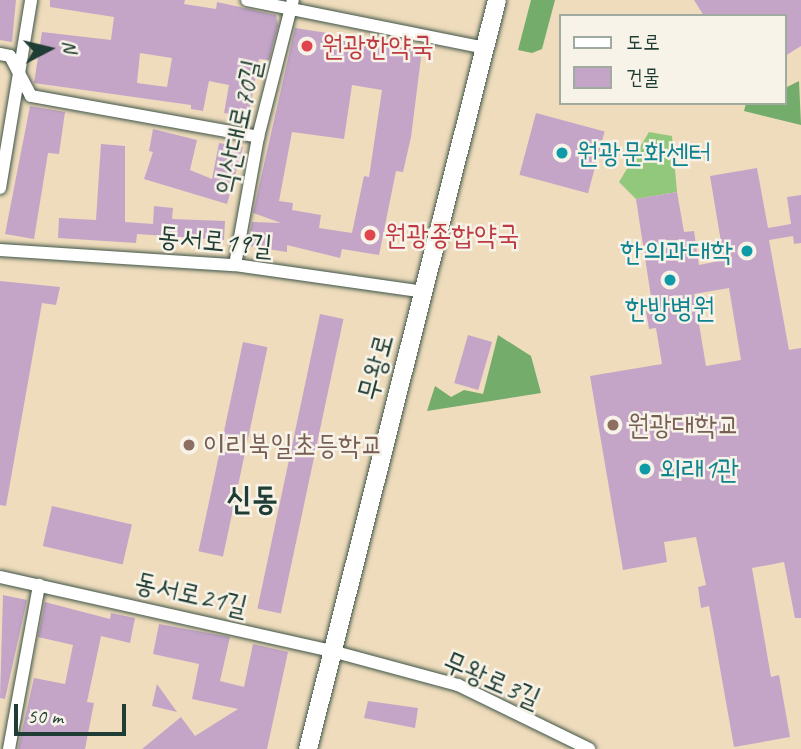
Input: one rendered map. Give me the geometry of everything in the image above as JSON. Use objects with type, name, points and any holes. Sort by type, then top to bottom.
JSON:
[{"type":"street","points":[[0,188],[31,0]]},
{"type":"street","points":[[247,0],[292,5],[485,48]]},
{"type":"street","name":"무왕로","points":[[308,749],[497,0]]},
{"type":"street","name":"익산대로70길","points":[[235,265],[258,137],[292,5]]},
{"type":"street","points":[[0,54],[10,56],[31,96],[258,137]]},
{"type":"street","name":"동서로19길","points":[[0,250],[235,265],[424,292]]},
{"type":"street","name":"동서로21길","points":[[0,577],[332,651]]},
{"type":"street","points":[[9,749],[39,585]]},
{"type":"street","name":"무왕로3길","points":[[332,651],[458,685],[589,749]]},
{"type":"green space","points":[[531,0],[555,0],[542,49],[532,53],[518,50]]},
{"type":"green space","points":[[799,81],[801,125],[744,111],[746,105],[787,105],[787,87]]},
{"type":"green space","points":[[649,132],[672,136],[677,192],[636,199],[619,182]]},
{"type":"green space","points":[[498,335],[531,356],[541,393],[427,411],[435,386],[451,397],[464,390],[483,394]]},
{"type":"building","points":[[0,0],[16,0],[12,42],[0,40]]},
{"type":"building","points":[[50,0],[185,0],[184,4],[216,9],[217,2],[276,15],[278,25],[269,60],[259,59],[248,117],[224,113],[229,85],[209,81],[203,111],[191,109],[191,105],[34,83],[42,32],[111,40],[114,17],[50,7]],"holes":[[[140,53],[172,58],[167,87],[137,83]]]},
{"type":"building","points":[[694,0],[801,0],[801,46],[787,55],[787,14],[703,14]]},
{"type":"building","points":[[295,28],[334,34],[333,39],[422,50],[411,137],[403,172],[396,171],[379,255],[342,249],[340,258],[287,245],[287,252],[247,246],[252,222],[281,223],[253,213]],"holes":[[[352,85],[382,90],[369,177],[364,176],[352,233],[319,228],[321,215],[292,210],[293,203],[279,201],[292,132],[344,139]]]},
{"type":"building","points":[[30,106],[65,112],[59,154],[48,153],[34,239],[5,234]]},
{"type":"building","name":"원광문화센터","points":[[536,113],[605,131],[588,193],[519,175]]},
{"type":"building","points":[[153,129],[197,140],[190,170],[212,179],[219,143],[243,147],[227,204],[144,179],[153,152],[149,151]]},
{"type":"building","points":[[101,144],[125,146],[125,222],[153,224],[154,206],[173,208],[172,219],[225,221],[224,240],[137,234],[136,243],[58,238],[59,218],[96,220]]},
{"type":"building","points":[[757,168],[768,228],[791,224],[787,197],[801,195],[801,243],[794,244],[793,236],[769,240],[789,350],[801,348],[801,618],[795,618],[784,562],[752,568],[771,677],[779,675],[790,737],[734,747],[709,606],[701,608],[698,587],[706,585],[696,537],[664,542],[667,562],[623,570],[590,376],[662,364],[656,328],[649,329],[646,311],[653,310],[636,199],[677,192],[684,232],[694,231],[699,265],[724,260],[710,176]],"holes":[[[729,288],[741,360],[706,366],[694,294]]]},
{"type":"building","points":[[0,281],[60,287],[56,305],[42,303],[6,506],[0,505]]},
{"type":"building","points":[[320,314],[343,319],[281,613],[257,608]]},
{"type":"building","points":[[468,335],[492,342],[478,390],[454,383]]},
{"type":"building","points":[[243,342],[267,347],[223,557],[199,551]]},
{"type":"building","points":[[52,506],[132,524],[123,564],[43,546]]},
{"type":"building","points":[[3,595],[27,600],[5,699],[0,698]]},
{"type":"building","points":[[45,602],[110,619],[111,613],[135,618],[130,643],[101,636],[87,702],[94,703],[85,749],[18,749],[34,678],[65,684],[73,645],[38,637]]},
{"type":"building","points":[[159,624],[230,637],[220,681],[244,687],[253,644],[288,652],[267,749],[142,749],[181,717],[195,736],[238,709],[192,699],[199,664],[153,654]]},
{"type":"building","points":[[157,684],[177,712],[152,706]]},
{"type":"building","points":[[368,701],[418,708],[415,728],[364,718]]},
{"type":"place","name":"원광한약국","points":[[307,46]]},
{"type":"place","name":"원광문화센터","points":[[562,153]]},
{"type":"place","name":"원광종합약국","points":[[370,235]]},
{"type":"place","name":"한의과대학","points":[[747,251]]},
{"type":"place","name":"한방병원","points":[[670,280]]},
{"type":"place","name":"원광대학교","points":[[613,425]]},
{"type":"place","name":"이리북일초등학교","points":[[189,445]]},
{"type":"place","name":"외래1관","points":[[645,469]]},
{"type":"district","name":"신동","points":[[252,499]]}]
